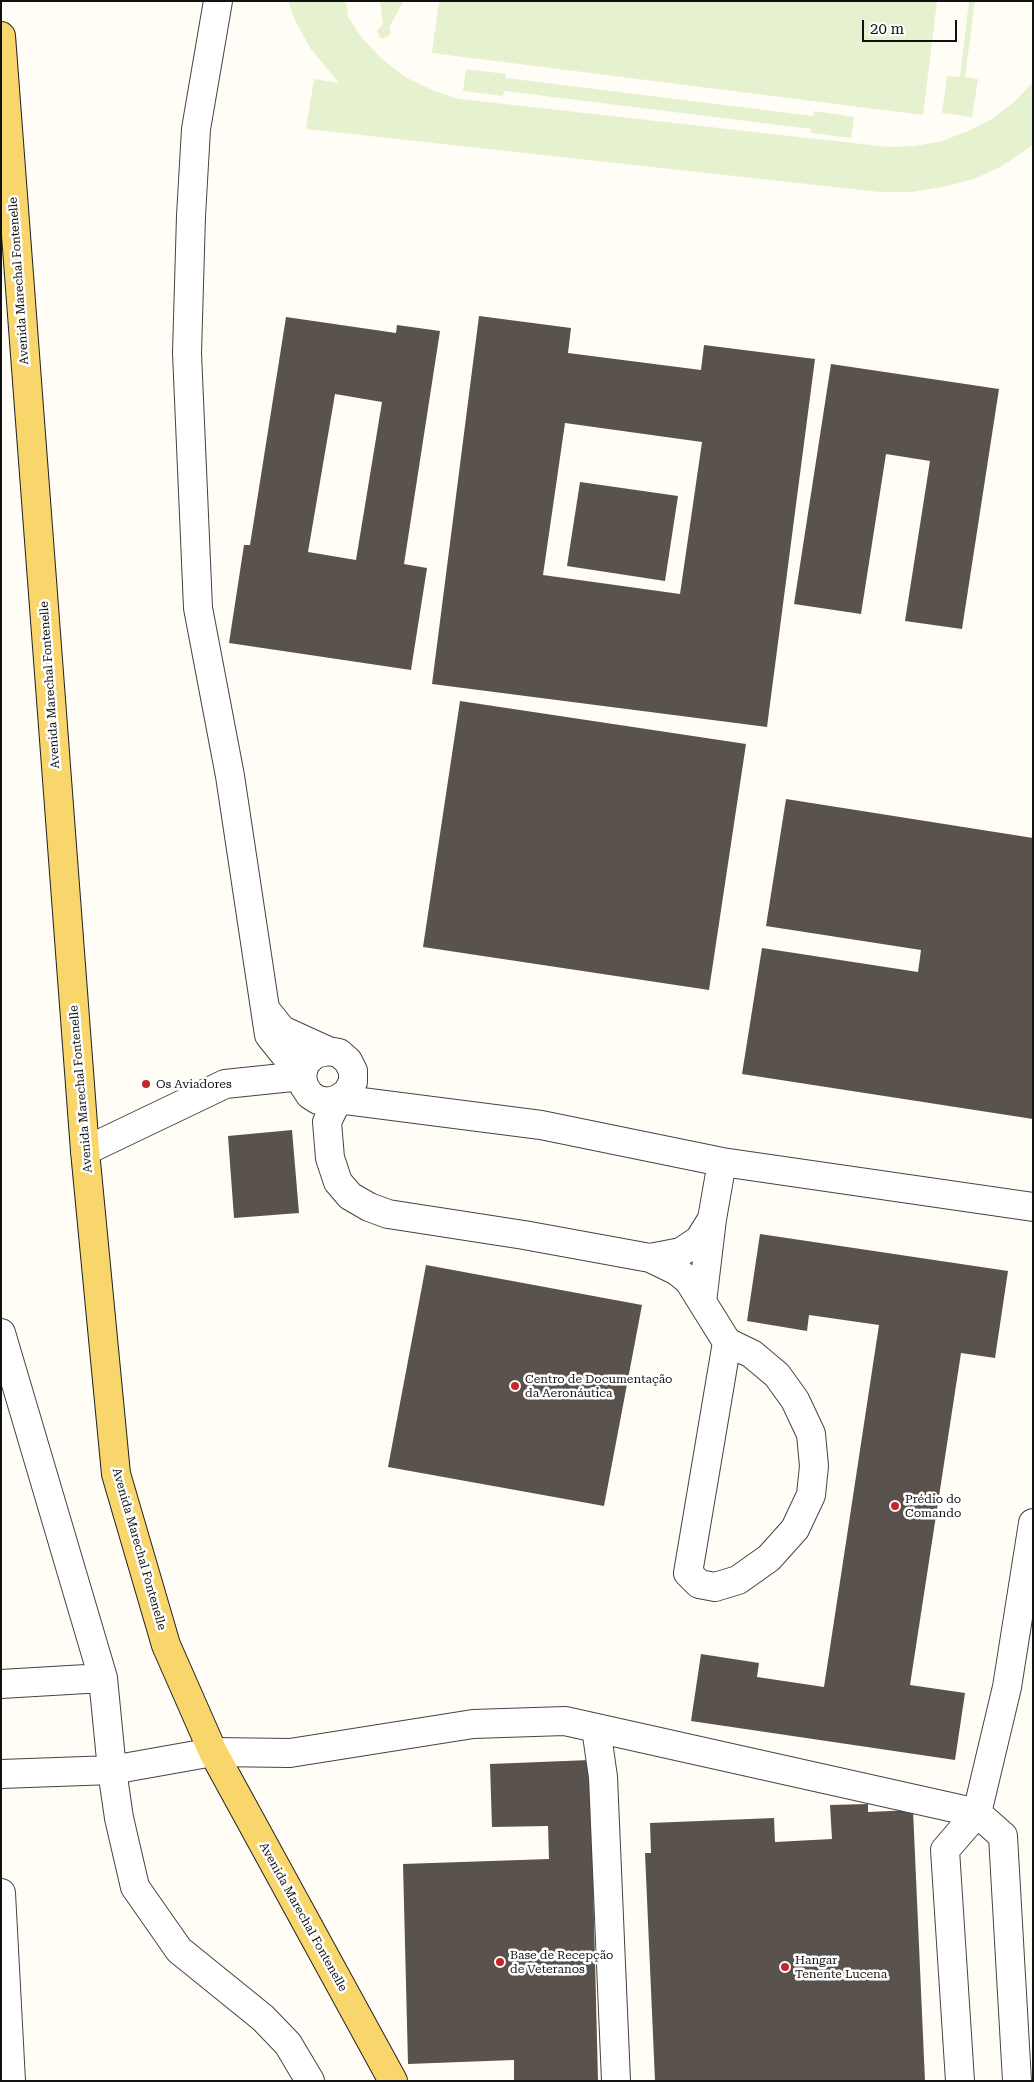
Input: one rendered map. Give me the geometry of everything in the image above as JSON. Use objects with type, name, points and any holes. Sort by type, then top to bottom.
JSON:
[{"type":"main road","name":"Avenida Marechal Fontenelle","points":[[1,36],[86,1151],[116,1474],[166,1645],[213,1752],[393,2081]]},
{"type":"street","points":[[218,1],[196,128],[190,226],[186,354],[198,598],[230,776],[269,1036],[302,1076]]},
{"type":"street","points":[[265,1009],[282,1030],[328,1051],[339,1053],[348,1061],[352,1070],[353,1082],[347,1093],[338,1099],[328,1102],[318,1100],[310,1095],[304,1086],[302,1076],[305,1063],[315,1054],[328,1051]]},
{"type":"street","points":[[86,1151],[224,1084],[302,1076]]},
{"type":"street","points":[[338,1099],[542,1125],[722,1162],[1033,1208]]},
{"type":"street","points":[[338,1099],[326,1122],[330,1158],[338,1182],[350,1196],[368,1207],[388,1214],[524,1235],[650,1258],[677,1271],[689,1281],[728,1342],[752,1354],[777,1375],[796,1400],[810,1434],[814,1466],[811,1495],[795,1529],[769,1558],[738,1580],[715,1587],[699,1584],[688,1573],[728,1342]]},
{"type":"street","points":[[702,1302],[712,1219],[722,1162]]},
{"type":"street","points":[[650,1258],[681,1252],[698,1240],[712,1219]]},
{"type":"street","points":[[1,1333],[103,1678],[112,1770],[119,1818],[136,1887],[179,1950],[263,2018],[288,2044],[310,2081]]},
{"type":"street","points":[[960,2081],[945,1850],[977,1813],[1007,1687],[1033,1523]]},
{"type":"street","points":[[1,1684],[103,1678]]},
{"type":"street","points":[[1,1774],[112,1770],[213,1752],[290,1753],[473,1724],[565,1721],[977,1813],[1003,1836],[1017,2081]]},
{"type":"street","points":[[596,1728],[602,1777],[616,2081]]},
{"type":"street","points":[[1,1893],[12,2081]]},
{"type":"green space","points":[[288,1],[346,1],[348,17],[362,38],[382,59],[405,77],[432,90],[459,99],[889,147],[915,146],[942,141],[968,131],[992,119],[1014,102],[1033,82],[1033,145],[1002,166],[974,179],[912,192],[880,192],[306,129],[314,79],[339,83],[310,48],[294,18]]},
{"type":"green space","points":[[380,1],[404,1],[389,27],[391,34],[384,39],[380,38],[377,30],[383,24]]},
{"type":"green space","points":[[439,1],[937,1],[923,115],[432,53]]},
{"type":"green space","points":[[969,1],[975,1],[965,77],[978,79],[972,117],[942,113],[947,76],[960,77]]},
{"type":"green space","points":[[466,69],[506,74],[506,78],[813,116],[814,111],[854,117],[851,138],[811,133],[811,129],[504,91],[503,96],[463,91]]},
{"type":"building","points":[[479,316],[571,328],[568,353],[701,370],[704,345],[815,359],[767,727],[432,684]],"holes":[[[565,423],[702,442],[680,594],[543,575]]]},
{"type":"building","points":[[286,317],[396,333],[397,325],[440,331],[404,564],[427,568],[411,670],[229,643],[244,545],[250,545]],"holes":[[[335,394],[382,402],[356,560],[308,552]]]},
{"type":"building","points":[[831,364],[999,389],[962,629],[905,621],[930,461],[886,454],[861,614],[794,604]]},
{"type":"building","points":[[580,482],[678,496],[665,581],[567,566]]},
{"type":"building","points":[[460,701],[746,744],[709,990],[423,947]]},
{"type":"building","points":[[786,799],[1033,838],[1033,1119],[742,1074],[762,948],[918,972],[921,950],[766,926]]},
{"type":"building","points":[[292,1130],[299,1213],[234,1218],[228,1136]]},
{"type":"building","name":"Prédio do Comando","points":[[760,1234],[1008,1271],[995,1358],[961,1353],[910,1685],[965,1693],[955,1760],[691,1721],[701,1654],[759,1663],[757,1677],[824,1687],[879,1325],[809,1315],[807,1331],[747,1321]]},
{"type":"building","name":"Centro de Documentação da Aeronáutica","points":[[426,1265],[642,1305],[604,1506],[388,1467]]},
{"type":"building","name":"Base de Recepção de Veteranos","points":[[590,1760],[598,2081],[514,2081],[514,2060],[408,2064],[403,1864],[549,1859],[548,1826],[492,1827],[490,1764]]},
{"type":"building","name":"Hangar Tenente Lucena","points":[[868,1804],[868,1812],[913,1810],[925,2081],[655,2081],[645,1853],[651,1853],[650,1823],[774,1818],[775,1842],[832,1839],[830,1805]]},
{"type":"place","name":"Os Aviadores","points":[[146,1084]]},
{"type":"place","name":"Centro de Documentação da Aeronáutica","points":[[515,1386]]},
{"type":"place","name":"Prédio do Comando","points":[[895,1506]]},
{"type":"place","name":"Base de Recepção de Veteranos","points":[[500,1962]]},
{"type":"place","name":"Hangar Tenente Lucena","points":[[785,1967]]}]
